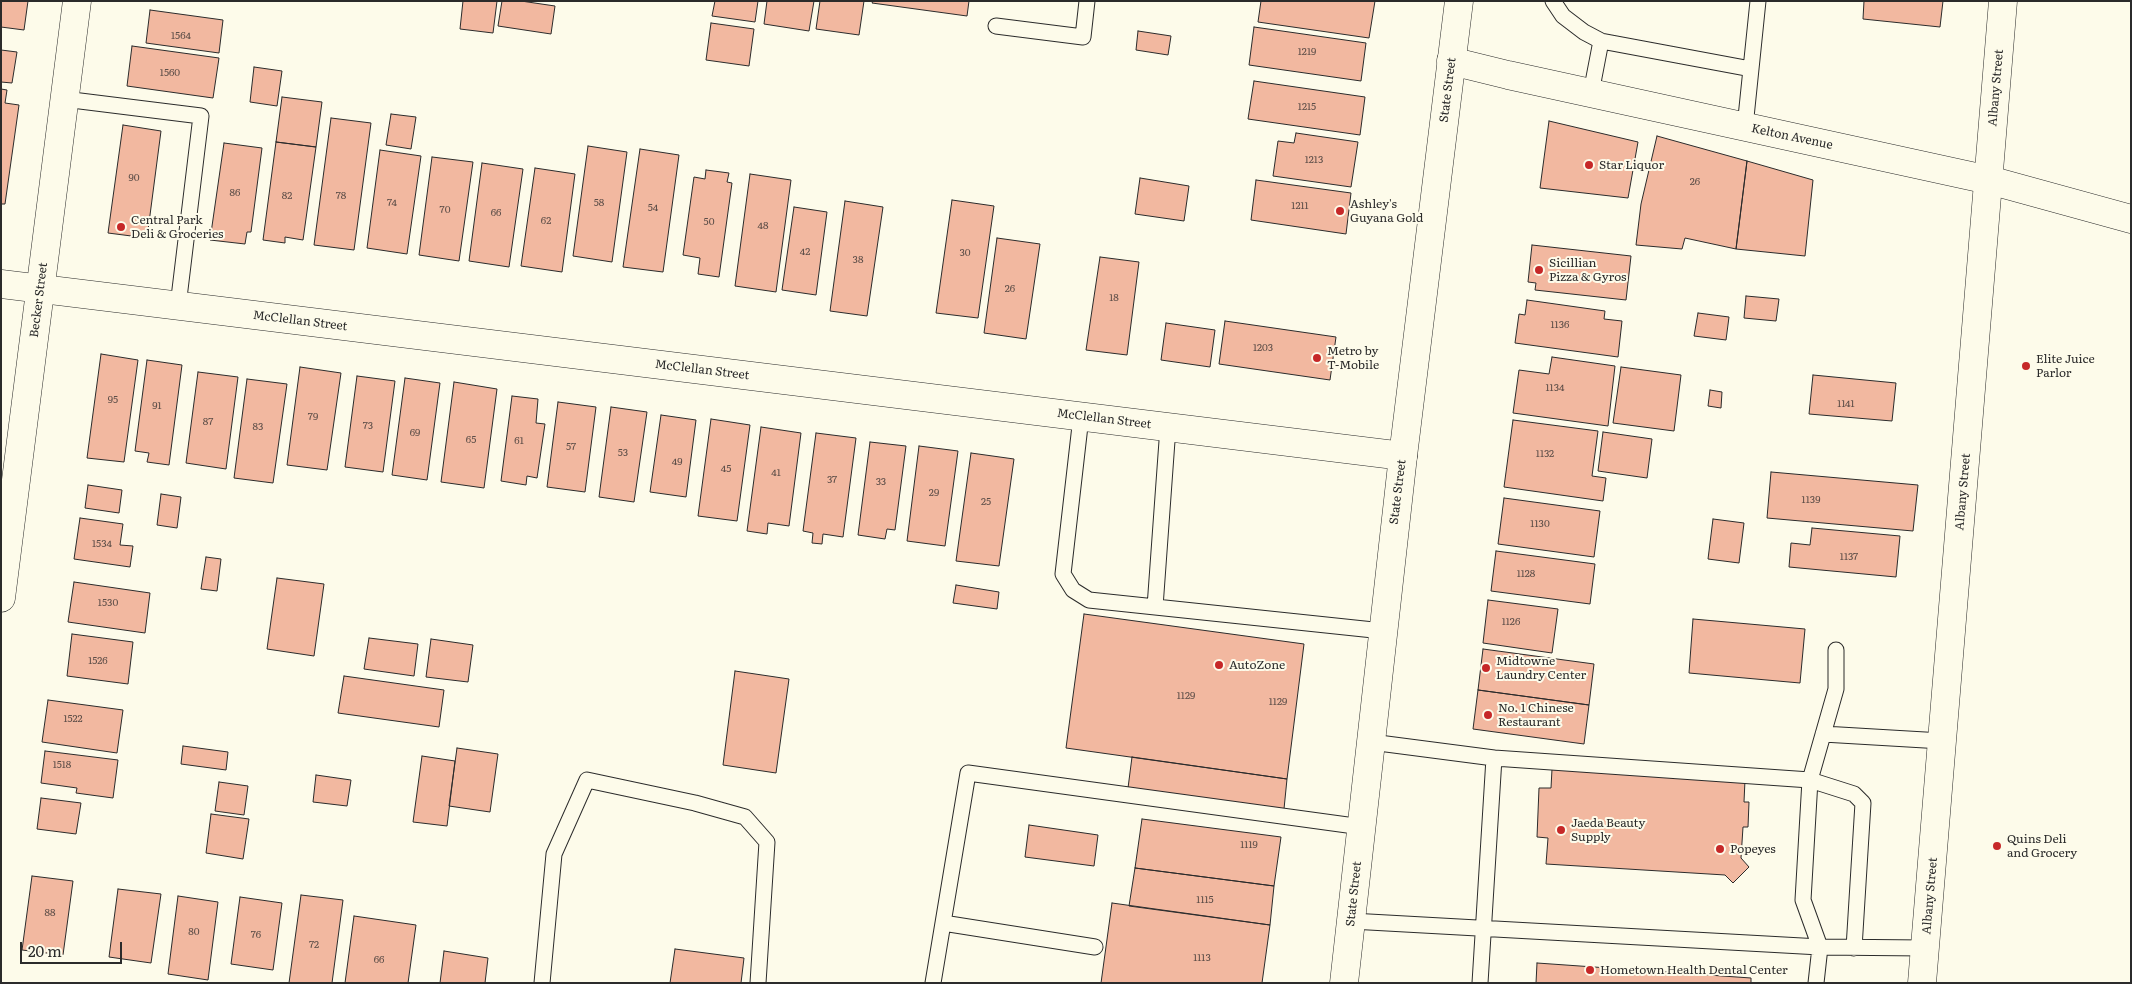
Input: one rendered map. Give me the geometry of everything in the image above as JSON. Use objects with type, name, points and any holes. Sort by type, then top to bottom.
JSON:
[{"type":"street","name":"Becker Street","points":[[1,598],[77,1]]},
{"type":"street","name":"State Street","points":[[1344,983],[1403,456],[1459,1]]},
{"type":"street","name":"Albany Street","points":[[1922,983],[2003,1]]},
{"type":"street","name":"Kelton Avenue","points":[[1451,60],[1591,93],[1989,180],[2131,219]]},
{"type":"street","name":"McClellan Street","points":[[1,284],[1403,456]]},
{"type":"lane","points":[[996,26],[1083,37],[1087,1]]},
{"type":"lane","points":[[1553,1],[1562,16],[1584,32],[1601,41],[1751,69]]},
{"type":"lane","points":[[1745,127],[1758,1]]},
{"type":"lane","points":[[1591,93],[1601,41]]},
{"type":"lane","points":[[64,99],[201,116],[178,306]]},
{"type":"lane","points":[[1081,417],[1063,574],[1073,590],[1089,600],[1383,631]]},
{"type":"lane","points":[[1155,607],[1168,427]]},
{"type":"lane","points":[[1816,983],[1820,947],[1803,900],[1810,780],[1836,690],[1836,650]]},
{"type":"lane","points":[[1823,734],[1942,742]]},
{"type":"lane","points":[[1371,742],[1494,758],[1810,780],[1854,794],[1863,803],[1854,948]]},
{"type":"lane","points":[[1480,983],[1494,758]]},
{"type":"lane","points":[[933,983],[968,773],[1362,827]]},
{"type":"lane","points":[[542,983],[554,854],[587,780],[695,802],[745,817],[767,842],[758,983]]},
{"type":"lane","points":[[1351,921],[1820,947],[1925,948]]},
{"type":"lane","points":[[943,923],[1095,947]]},
{"type":"building","points":[[1,1],[28,1],[24,30],[1,27]]},
{"type":"building","points":[[463,1],[497,1],[493,33],[460,29]]},
{"type":"building","points":[[502,1],[521,1],[555,6],[551,34],[498,26]]},
{"type":"building","points":[[715,1],[758,1],[755,22],[712,16]]},
{"type":"building","points":[[767,1],[814,1],[809,31],[764,24]]},
{"type":"building","points":[[820,1],[864,1],[859,35],[816,29]]},
{"type":"building","points":[[873,1],[969,1],[967,16],[872,3]]},
{"type":"building","points":[[1261,1],[1375,1],[1369,38],[1258,22]]},
{"type":"building","points":[[1864,1],[1943,1],[1940,27],[1863,19]]},
{"type":"building","points":[[150,10],[223,20],[219,53],[146,43]]},
{"type":"building","points":[[711,23],[754,29],[749,66],[706,60]]},
{"type":"building","points":[[1254,27],[1366,43],[1361,81],[1249,65]]},
{"type":"building","points":[[1138,31],[1171,36],[1168,55],[1136,50]]},
{"type":"building","points":[[132,46],[219,58],[213,98],[127,86]]},
{"type":"building","points":[[1,50],[17,52],[12,83],[1,82]]},
{"type":"building","points":[[254,67],[282,71],[277,106],[250,102]]},
{"type":"building","points":[[1254,81],[1365,97],[1360,135],[1248,119]]},
{"type":"building","points":[[1,89],[7,90],[5,103],[19,105],[5,204],[1,204]]},
{"type":"building","points":[[282,97],[322,102],[316,147],[276,142]]},
{"type":"building","points":[[391,114],[416,117],[411,149],[386,145]]},
{"type":"building","points":[[331,118],[371,123],[354,250],[314,245]]},
{"type":"building","name":"Star Liquor","points":[[1549,121],[1638,142],[1628,198],[1540,188]]},
{"type":"building","points":[[123,125],[161,131],[147,238],[108,233]]},
{"type":"building","points":[[1296,133],[1358,142],[1351,187],[1273,176],[1278,141],[1294,143]]},
{"type":"building","points":[[1657,136],[1747,161],[1736,249],[1685,238],[1682,249],[1636,245],[1641,204]]},
{"type":"building","points":[[276,142],[316,147],[303,240],[285,237],[285,243],[263,240]]},
{"type":"building","points":[[224,143],[262,148],[251,232],[247,232],[245,244],[210,240]]},
{"type":"building","points":[[588,146],[627,152],[612,262],[573,256]]},
{"type":"building","points":[[640,149],[679,155],[663,272],[623,267]]},
{"type":"building","points":[[380,150],[421,156],[407,254],[367,248]]},
{"type":"building","points":[[432,157],[473,162],[459,261],[419,255]]},
{"type":"building","points":[[1747,161],[1813,180],[1805,256],[1736,249]]},
{"type":"building","points":[[482,163],[523,169],[509,267],[469,261]]},
{"type":"building","points":[[535,168],[575,174],[562,272],[521,266]]},
{"type":"building","points":[[706,170],[729,173],[727,182],[732,183],[719,277],[698,274],[700,258],[683,255],[694,177],[705,179]]},
{"type":"building","points":[[750,174],[791,180],[776,292],[735,286]]},
{"type":"building","points":[[1140,178],[1189,186],[1184,221],[1135,214]]},
{"type":"building","points":[[1256,180],[1351,193],[1346,234],[1251,220]]},
{"type":"building","points":[[952,200],[994,206],[978,318],[936,313]]},
{"type":"building","points":[[845,201],[883,207],[867,316],[830,311]]},
{"type":"building","points":[[794,207],[827,212],[816,295],[782,290]]},
{"type":"building","points":[[997,238],[1040,244],[1026,339],[984,333]]},
{"type":"building","points":[[1532,245],[1631,256],[1626,300],[1535,290],[1536,283],[1528,282]]},
{"type":"building","points":[[1100,257],[1139,262],[1127,355],[1086,350]]},
{"type":"building","points":[[1746,296],[1779,299],[1776,321],[1744,318]]},
{"type":"building","points":[[1527,300],[1605,311],[1604,319],[1622,321],[1618,357],[1515,343],[1519,314],[1525,315]]},
{"type":"building","points":[[1698,313],[1729,317],[1726,340],[1694,336]]},
{"type":"building","points":[[1225,321],[1336,337],[1330,380],[1219,364]]},
{"type":"building","points":[[1166,323],[1215,330],[1210,367],[1161,360]]},
{"type":"building","points":[[101,354],[138,360],[124,462],[87,458]]},
{"type":"building","points":[[1552,357],[1615,366],[1608,426],[1513,413],[1519,370],[1549,374]]},
{"type":"building","points":[[147,360],[182,365],[169,465],[147,462],[149,453],[135,451]]},
{"type":"building","points":[[300,367],[341,373],[327,470],[287,465]]},
{"type":"building","points":[[1621,367],[1681,375],[1674,431],[1613,423]]},
{"type":"building","points":[[198,372],[238,377],[226,469],[186,463]]},
{"type":"building","points":[[1813,375],[1896,383],[1892,421],[1809,414]]},
{"type":"building","points":[[357,376],[395,381],[383,472],[345,467]]},
{"type":"building","points":[[405,378],[440,383],[427,480],[392,475]]},
{"type":"building","points":[[247,379],[287,384],[273,483],[234,478]]},
{"type":"building","points":[[454,382],[497,389],[484,488],[441,482]]},
{"type":"building","points":[[1710,390],[1722,392],[1721,408],[1708,406]]},
{"type":"building","points":[[512,396],[538,399],[536,423],[545,424],[537,478],[527,476],[526,485],[501,481]]},
{"type":"building","points":[[558,402],[596,407],[585,492],[547,487]]},
{"type":"building","points":[[611,407],[647,412],[634,502],[599,497]]},
{"type":"building","points":[[661,415],[696,420],[686,497],[650,492]]},
{"type":"building","points":[[711,419],[750,425],[737,521],[698,516]]},
{"type":"building","points":[[1513,420],[1598,431],[1592,476],[1606,478],[1603,501],[1504,487]]},
{"type":"building","points":[[761,427],[801,433],[789,526],[768,523],[767,534],[747,531]]},
{"type":"building","points":[[1603,432],[1652,439],[1647,478],[1598,471]]},
{"type":"building","points":[[816,433],[856,438],[843,537],[823,534],[822,544],[812,543],[813,533],[803,531]]},
{"type":"building","points":[[870,442],[906,446],[895,530],[887,529],[885,539],[858,535]]},
{"type":"building","points":[[919,446],[958,451],[945,546],[907,541]]},
{"type":"building","points":[[971,453],[1014,459],[999,566],[956,561]]},
{"type":"building","points":[[1771,472],[1918,485],[1913,531],[1767,518]]},
{"type":"building","points":[[88,485],[122,490],[119,513],[85,508]]},
{"type":"building","points":[[161,494],[181,497],[177,528],[157,525]]},
{"type":"building","points":[[1504,498],[1600,511],[1594,557],[1498,544]]},
{"type":"building","points":[[80,518],[123,524],[120,545],[133,546],[130,567],[74,559]]},
{"type":"building","points":[[1713,519],[1744,523],[1739,563],[1708,559]]},
{"type":"building","points":[[1812,528],[1900,536],[1896,577],[1789,567],[1791,543],[1810,545]]},
{"type":"building","points":[[1496,551],[1595,564],[1590,604],[1491,591]]},
{"type":"building","points":[[206,557],[221,559],[217,591],[201,589]]},
{"type":"building","points":[[277,578],[324,584],[314,656],[267,649]]},
{"type":"building","points":[[74,582],[150,593],[145,633],[68,622]]},
{"type":"building","points":[[956,585],[999,592],[997,609],[953,603]]},
{"type":"building","points":[[1488,600],[1558,609],[1552,653],[1483,643]]},
{"type":"building","points":[[1084,614],[1304,644],[1287,779],[1066,748]]},
{"type":"building","points":[[1693,619],[1805,629],[1800,683],[1689,673]]},
{"type":"building","points":[[72,634],[133,642],[128,684],[67,676]]},
{"type":"building","points":[[369,638],[418,644],[414,676],[364,669]]},
{"type":"building","points":[[431,639],[473,645],[468,682],[426,677]]},
{"type":"building","points":[[1483,649],[1594,664],[1589,705],[1478,690]]},
{"type":"building","points":[[735,671],[789,679],[776,773],[723,765]]},
{"type":"building","points":[[344,676],[444,690],[439,727],[338,713]]},
{"type":"building","points":[[1478,690],[1589,705],[1584,744],[1473,729]]},
{"type":"building","points":[[48,700],[123,710],[117,753],[42,742]]},
{"type":"building","points":[[183,746],[228,752],[226,770],[181,764]]},
{"type":"building","points":[[457,748],[498,754],[490,812],[449,806]]},
{"type":"building","points":[[45,751],[118,760],[113,798],[76,793],[77,788],[41,783]]},
{"type":"building","points":[[422,756],[455,761],[447,826],[413,822]]},
{"type":"building","points":[[1132,757],[1287,779],[1284,809],[1128,788]]},
{"type":"building","points":[[1552,769],[1745,780],[1744,802],[1749,802],[1748,827],[1743,827],[1741,858],[1749,867],[1733,883],[1725,875],[1546,864],[1548,838],[1537,837],[1539,788],[1551,788]]},
{"type":"building","points":[[316,775],[351,780],[347,806],[313,802]]},
{"type":"building","points":[[219,782],[248,786],[244,815],[215,811]]},
{"type":"building","points":[[41,798],[81,803],[76,834],[37,829]]},
{"type":"building","points":[[211,814],[249,819],[243,859],[206,853]]},
{"type":"building","points":[[1142,819],[1281,837],[1274,886],[1135,868]]},
{"type":"building","points":[[1029,825],[1098,835],[1094,866],[1025,857]]},
{"type":"building","points":[[1135,868],[1274,886],[1270,925],[1129,906]]},
{"type":"building","points":[[32,876],[73,881],[63,955],[22,950]]},
{"type":"building","points":[[118,889],[161,894],[151,963],[109,957]]},
{"type":"building","points":[[301,895],[343,900],[332,983],[289,983]]},
{"type":"building","points":[[178,896],[218,902],[208,980],[168,974]]},
{"type":"building","points":[[240,897],[282,903],[273,970],[231,964]]},
{"type":"building","points":[[1112,903],[1270,925],[1262,983],[1101,983]]},
{"type":"building","points":[[354,916],[416,925],[408,983],[345,983]]},
{"type":"building","points":[[675,949],[744,958],[741,983],[670,983]]},
{"type":"building","points":[[444,951],[488,958],[485,983],[440,983]]},
{"type":"building","name":"Hometown Health Dental Center","points":[[1537,963],[1751,978],[1751,983],[1536,983]]},
{"type":"place","name":"Star Liquor","points":[[1589,165]]},
{"type":"place","name":"Ashley's Guyana Gold","points":[[1340,211]]},
{"type":"place","name":"Central Park Deli & Groceries","points":[[121,227]]},
{"type":"place","name":"Sicillian Pizza & Gyros","points":[[1539,270]]},
{"type":"place","name":"Metro by T-Mobile","points":[[1317,358]]},
{"type":"place","name":"Elite Juice Parlor","points":[[2026,366]]},
{"type":"place","name":"AutoZone","points":[[1219,665]]},
{"type":"place","name":"Midtowne Laundry Center","points":[[1486,668]]},
{"type":"place","name":"No. 1 Chinese Restaurant","points":[[1488,715]]},
{"type":"place","name":"Jaeda Beauty Supply","points":[[1561,830]]},
{"type":"place","name":"Quins Deli and Grocery","points":[[1997,846]]},
{"type":"place","name":"Popeyes","points":[[1720,849]]},
{"type":"place","name":"Hometown Health Dental Center","points":[[1590,970]]}]
